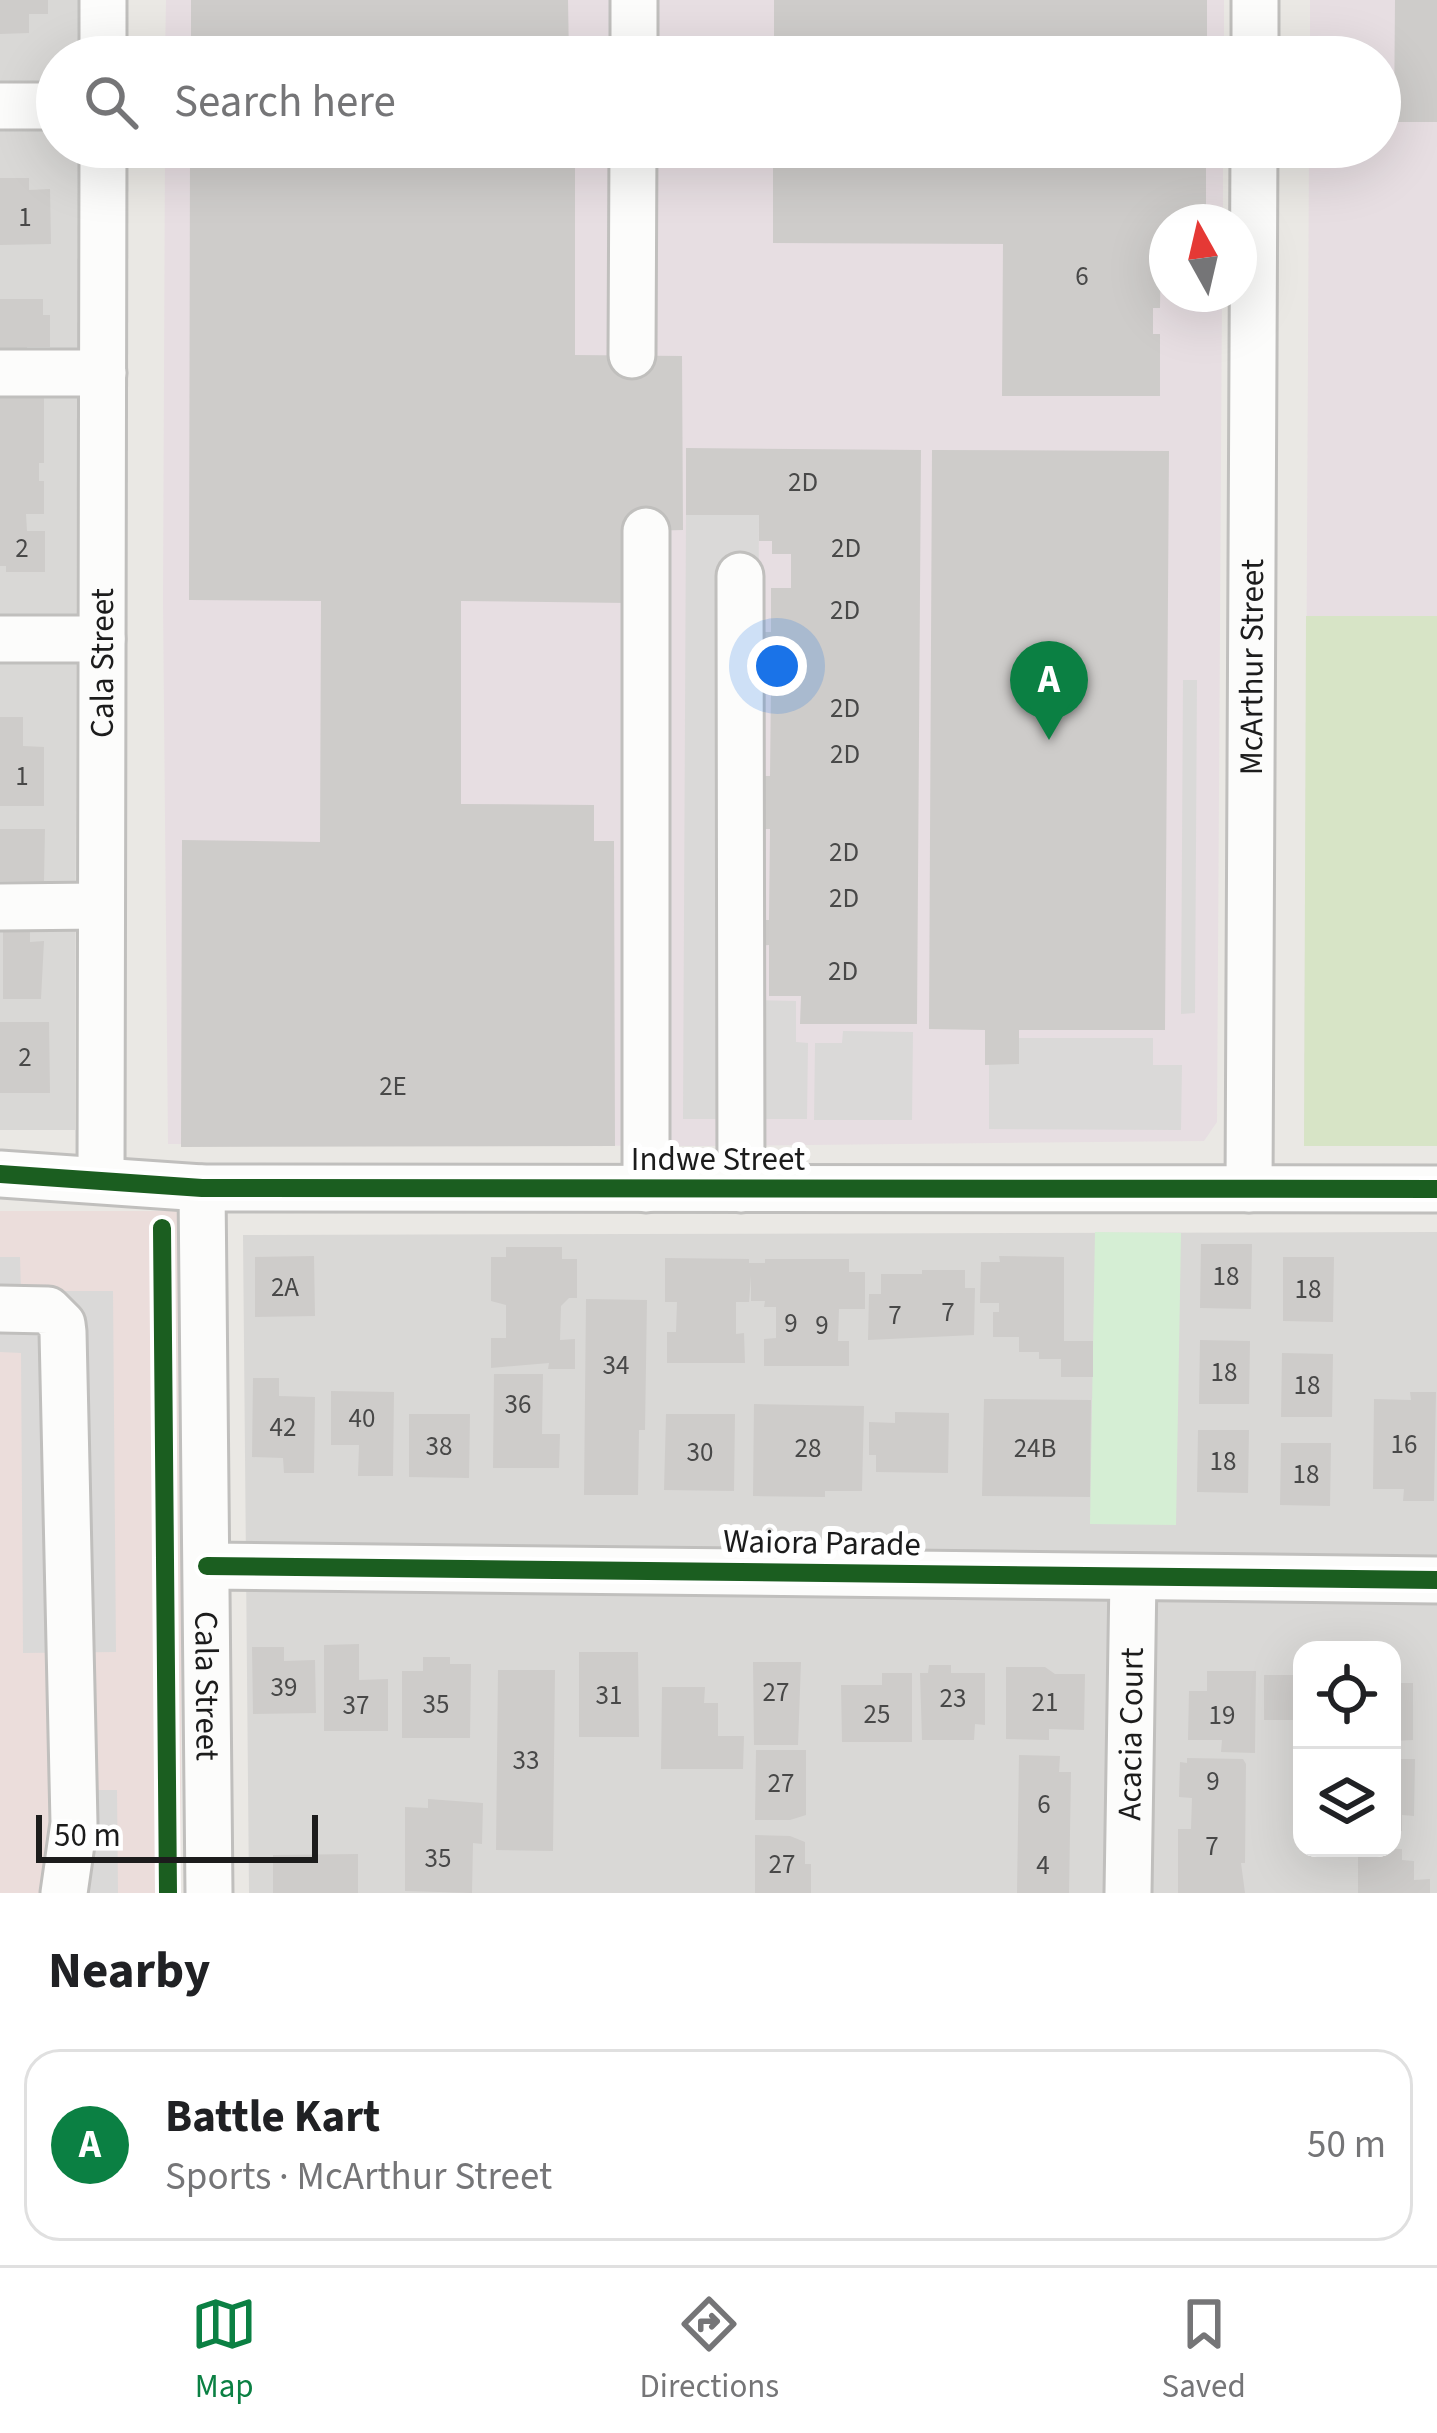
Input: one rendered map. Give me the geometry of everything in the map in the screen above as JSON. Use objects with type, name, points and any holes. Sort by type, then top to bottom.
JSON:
[{"type":"street","points":[[103,0],[103,36]]},
{"type":"street","points":[[634,0],[634,36]]},
{"type":"street","points":[[1255,0],[1255,36]]},
{"type":"street","points":[[0,106],[36,106]]},
{"type":"street","name":"Cala Street","points":[[101,1179],[103,168]]},
{"type":"street","points":[[632,355],[633,168]]},
{"type":"street","name":"McArthur Street","points":[[1249,1189],[1254,168]]},
{"type":"street","points":[[0,373],[104,373]]},
{"type":"street","points":[[646,531],[646,1190]]},
{"type":"street","points":[[740,577],[741,1190]]},
{"type":"street","points":[[0,639],[102,639]]},
{"type":"street","points":[[0,907],[101,906]]},
{"type":"street","name":"Indwe Street","points":[[0,1174],[202,1188],[1437,1189]]},
{"type":"street","name":"Cala Street","points":[[202,1188],[209,1893]]},
{"type":"street","points":[[0,1309],[48,1310],[62,1324],[63,1332],[74,1823],[64,1893]]},
{"type":"street","name":"Waiora Parade","points":[[207,1566],[1437,1580]]},
{"type":"street","name":"Acacia Court","points":[[1128,1893],[1133,1577]]},
{"type":"shaded area","points":[[0,0],[79,0],[78,36],[36,36],[36,168],[78,168],[75,1130],[0,1130]]},
{"type":"shaded area","points":[[166,0],[1224,0],[1224,36],[165,36]]},
{"type":"shaded area","points":[[1310,0],[1437,0],[1437,1146],[1304,1146],[1309,168],[1401,168],[1401,36],[1310,36]]},
{"type":"shaded area","points":[[165,168],[1223,168],[1223,204],[1149,204],[1149,312],[1222,312],[1217,1122],[1204,1141],[168,1144]]},
{"type":"shaded area","points":[[686,515],[759,515],[756,1000],[796,1001],[796,1042],[808,1043],[807,1119],[683,1119]]},
{"type":"shaded area","points":[[1183,680],[1197,680],[1195,1013],[1181,1014]]},
{"type":"shaded area","points":[[843,1031],[913,1032],[912,1120],[814,1120],[815,1043],[842,1043]]},
{"type":"shaded area","points":[[1019,1038],[1153,1038],[1153,1065],[1182,1065],[1181,1130],[989,1129],[989,1064],[1018,1064]]},
{"type":"shaded area","points":[[0,1211],[181,1211],[181,1893],[0,1893]]},
{"type":"shaded area","points":[[1437,1232],[1437,1893],[249,1893],[243,1235]]},
{"type":"shaded area","points":[[0,1257],[20,1257],[21,1291],[113,1291],[116,1652],[23,1653],[21,1353],[0,1352]]},
{"type":"shaded area","points":[[85,1790],[117,1790],[118,1893],[86,1893]]},
{"type":"green space","points":[[1306,616],[1437,616],[1437,1146],[1304,1146]]},
{"type":"green space","points":[[1095,1232],[1181,1233],[1176,1525],[1090,1524]]},
{"type":"building","points":[[0,0],[48,0],[48,14],[29,14],[29,33],[0,34]]},
{"type":"building","points":[[191,0],[568,0],[569,36],[191,36]]},
{"type":"building","points":[[774,0],[1207,0],[1207,36],[774,36]]},
{"type":"building","points":[[1395,0],[1437,0],[1437,122],[1401,122],[1401,36],[1395,36]]},
{"type":"building","points":[[190,168],[575,168],[575,355],[682,356],[683,530],[646,531],[628,603],[461,601],[461,804],[594,805],[594,841],[614,841],[615,1146],[181,1147],[182,840],[320,842],[321,601],[189,600]]},
{"type":"building","points":[[773,168],[1206,168],[1206,204],[1149,204],[1149,312],[1153,312],[1153,334],[1160,334],[1160,396],[1002,396],[1003,244],[773,243]]},
{"type":"building","points":[[0,178],[29,178],[29,190],[50,189],[51,244],[0,245]]},
{"type":"building","points":[[0,299],[43,299],[43,315],[50,315],[50,347],[27,347],[27,356],[0,356]]},
{"type":"building","points":[[0,394],[44,394],[44,463],[39,463],[39,481],[44,481],[44,514],[26,514],[27,531],[45,531],[45,572],[6,572],[6,566],[0,566]]},
{"type":"building","points":[[686,448],[921,450],[917,1024],[800,1024],[801,996],[769,996],[769,945],[756,946],[756,920],[769,920],[770,829],[757,829],[757,776],[770,776],[771,686],[757,686],[758,632],[771,632],[771,588],[791,588],[791,554],[772,554],[772,541],[759,541],[759,515],[686,515]]},
{"type":"building","points":[[932,450],[1169,451],[1165,1030],[1019,1030],[1019,1064],[985,1065],[985,1030],[929,1029]]},
{"type":"building","points":[[0,717],[23,717],[23,746],[44,747],[44,806],[0,806]]},
{"type":"building","points":[[0,829],[45,829],[44,881],[0,881]]},
{"type":"building","points":[[30,922],[30,942],[44,941],[41,999],[3,999],[3,923]]},
{"type":"building","points":[[0,1022],[49,1022],[50,1093],[0,1093]]},
{"type":"building","points":[[1201,1244],[1252,1244],[1251,1309],[1200,1308]]},
{"type":"building","points":[[506,1247],[562,1247],[562,1259],[577,1259],[577,1298],[561,1306],[560,1340],[575,1339],[575,1369],[548,1369],[549,1363],[491,1368],[491,1338],[506,1338],[506,1305],[491,1301],[491,1257],[506,1257]]},
{"type":"building","points":[[314,1256],[315,1316],[255,1317],[255,1257]]},
{"type":"building","points":[[999,1256],[1064,1257],[1064,1341],[1093,1341],[1093,1377],[1061,1377],[1061,1359],[1039,1359],[1039,1352],[1019,1352],[1019,1337],[993,1337],[993,1312],[999,1312],[999,1303],[980,1303],[981,1262],[1000,1262]]},
{"type":"building","points":[[1283,1257],[1334,1257],[1333,1322],[1283,1321]]},
{"type":"building","points":[[665,1258],[749,1259],[749,1263],[849,1259],[849,1272],[865,1272],[865,1309],[839,1309],[838,1341],[849,1341],[849,1366],[764,1366],[764,1339],[776,1338],[776,1307],[751,1301],[751,1276],[749,1302],[736,1302],[736,1334],[744,1333],[745,1363],[667,1363],[667,1332],[676,1332],[677,1302],[665,1302]]},
{"type":"building","points":[[922,1270],[965,1270],[965,1288],[975,1288],[974,1335],[868,1340],[869,1294],[881,1294],[881,1274],[922,1274]]},
{"type":"building","points":[[586,1299],[647,1300],[645,1430],[639,1430],[638,1495],[584,1495]]},
{"type":"building","points":[[1200,1340],[1250,1341],[1249,1404],[1199,1404]]},
{"type":"building","points":[[1282,1353],[1333,1354],[1332,1417],[1281,1417]]},
{"type":"building","points":[[494,1374],[543,1374],[542,1434],[560,1434],[559,1468],[493,1468]]},
{"type":"building","points":[[253,1378],[279,1378],[279,1396],[315,1397],[314,1473],[284,1473],[283,1458],[252,1457]]},
{"type":"building","points":[[331,1391],[394,1392],[393,1476],[358,1476],[359,1445],[331,1445]]},
{"type":"building","points":[[1410,1392],[1436,1392],[1434,1501],[1403,1501],[1404,1489],[1373,1489],[1374,1399],[1411,1400]]},
{"type":"building","points":[[984,1399],[1091,1400],[1090,1497],[982,1496]]},
{"type":"building","points":[[754,1404],[864,1406],[862,1491],[825,1491],[825,1497],[753,1496]]},
{"type":"building","points":[[895,1412],[949,1413],[948,1473],[876,1472],[876,1455],[869,1455],[869,1422],[895,1423]]},
{"type":"building","points":[[409,1414],[470,1414],[469,1478],[409,1477]]},
{"type":"building","points":[[666,1414],[735,1414],[734,1491],[664,1490]]},
{"type":"building","points":[[1198,1430],[1249,1430],[1248,1493],[1197,1492]]},
{"type":"building","points":[[1281,1443],[1331,1443],[1330,1506],[1280,1505]]},
{"type":"building","points":[[359,1644],[359,1680],[388,1679],[388,1731],[324,1731],[324,1645]]},
{"type":"building","points":[[252,1647],[284,1647],[284,1661],[315,1660],[316,1713],[253,1714]]},
{"type":"building","points":[[579,1652],[638,1652],[639,1737],[579,1737]]},
{"type":"building","points":[[423,1657],[450,1657],[450,1664],[471,1664],[470,1738],[402,1738],[402,1671],[423,1671]]},
{"type":"building","points":[[753,1662],[801,1662],[798,1745],[754,1745]]},
{"type":"building","points":[[929,1665],[951,1665],[951,1673],[985,1673],[985,1725],[975,1724],[974,1740],[922,1740],[920,1673],[928,1673]]},
{"type":"building","points":[[1006,1667],[1085,1674],[1084,1730],[1049,1729],[1049,1740],[1006,1739]]},
{"type":"building","points":[[498,1670],[555,1670],[553,1851],[496,1850]]},
{"type":"building","points":[[1207,1671],[1256,1671],[1255,1753],[1221,1752],[1222,1740],[1188,1740],[1189,1691],[1207,1691]]},
{"type":"building","points":[[882,1673],[912,1673],[912,1742],[842,1742],[841,1685],[882,1685]]},
{"type":"building","points":[[1264,1675],[1293,1675],[1293,1720],[1264,1720]]},
{"type":"building","points":[[1401,1683],[1413,1683],[1413,1740],[1401,1741]]},
{"type":"building","points":[[662,1687],[705,1687],[704,1703],[718,1703],[718,1736],[744,1736],[743,1769],[661,1769]]},
{"type":"building","points":[[756,1750],[806,1750],[806,1815],[755,1820]]},
{"type":"building","points":[[1019,1755],[1060,1756],[1059,1772],[1071,1772],[1069,1893],[1017,1893]]},
{"type":"building","points":[[1187,1758],[1243,1759],[1246,1764],[1245,1863],[1241,1863],[1245,1893],[1178,1893],[1178,1829],[1191,1829],[1192,1798],[1179,1797],[1180,1762],[1187,1763]]},
{"type":"building","points":[[1401,1759],[1415,1759],[1414,1816],[1402,1815],[1402,1831]]},
{"type":"building","points":[[428,1799],[483,1803],[482,1844],[473,1843],[472,1893],[405,1891],[405,1807],[428,1808]]},
{"type":"building","points":[[755,1835],[790,1836],[805,1842],[811,1893],[755,1893]]},
{"type":"building","points":[[1402,1849],[1402,1860],[1414,1861],[1414,1880],[1430,1879],[1430,1893],[1358,1893],[1358,1857],[1401,1857]]},
{"type":"building","points":[[358,1854],[358,1893],[273,1893],[273,1855]]},
{"type":"cycle path","points":[[0,1174],[202,1188],[1437,1189]]},
{"type":"cycle path","points":[[162,1228],[168,1893]]},
{"type":"cycle path","points":[[207,1566],[1437,1580]]},
{"type":"place","name":"Battle Kart","points":[[1049,740]]}]
